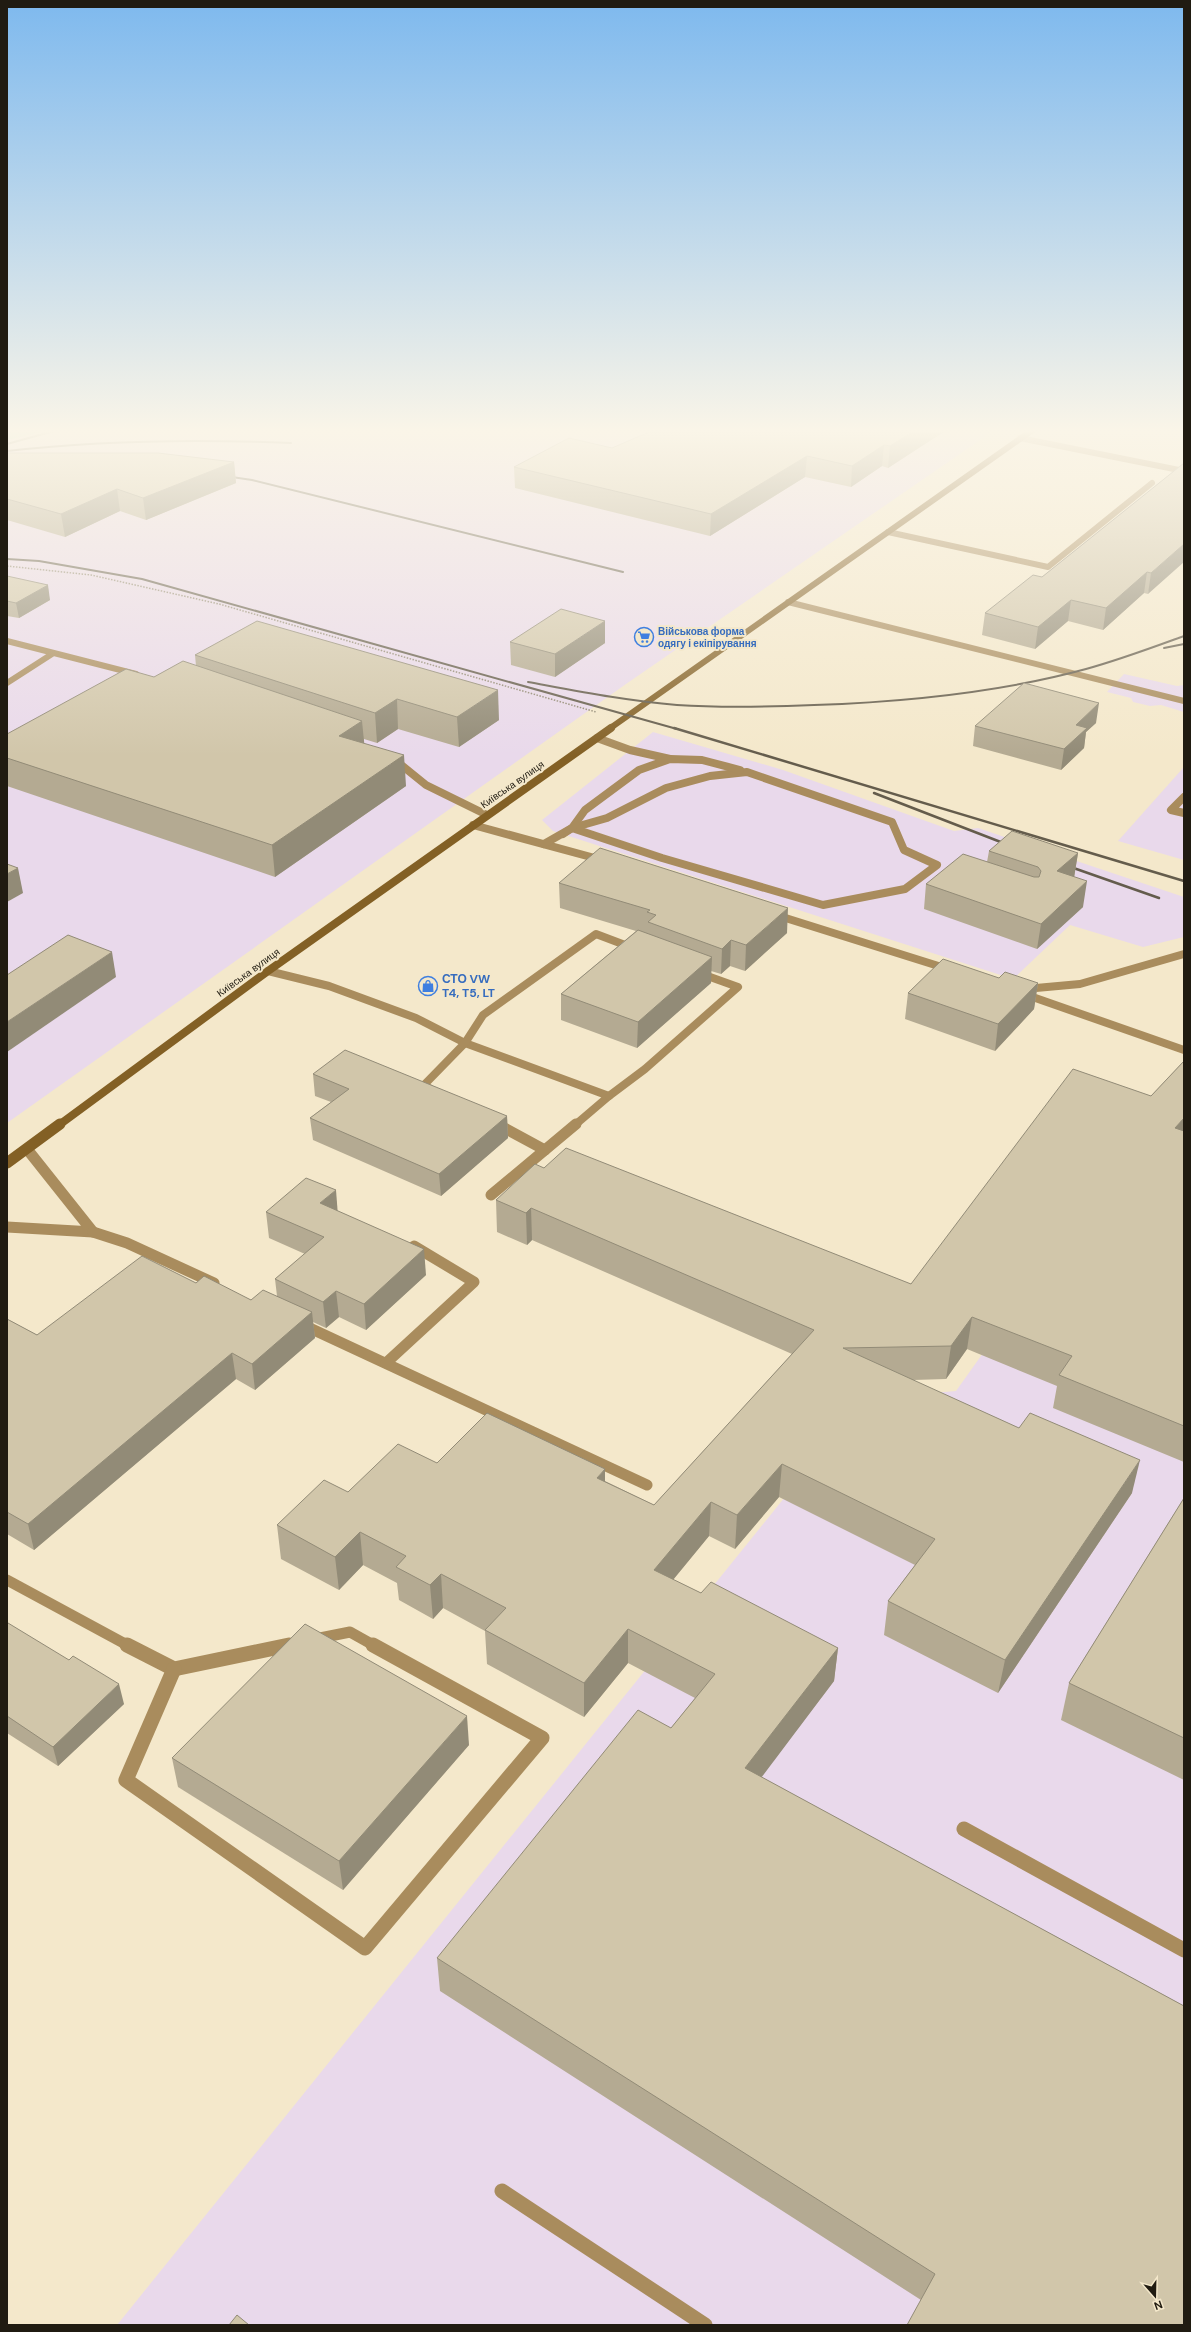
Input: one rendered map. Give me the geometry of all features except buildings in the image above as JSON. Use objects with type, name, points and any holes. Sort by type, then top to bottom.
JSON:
[{"type":"main road","name":"Київська вулиця","points":[[7,1163],[268,971],[880,538]]},
{"type":"lane","points":[[915,538],[1048,567],[1084,538]]},
{"type":"lane","points":[[788,602],[1184,701]]},
{"type":"lane","points":[[7,641],[52,654],[143,676]]},
{"type":"lane","points":[[7,683],[52,654]]},
{"type":"lane","points":[[572,828],[662,858],[823,906],[905,890],[941,866],[904,850],[892,822],[778,781],[747,772],[702,760],[670,759],[630,750],[597,738]]},
{"type":"lane","points":[[391,757],[426,785],[487,815]]},
{"type":"lane","points":[[572,828],[585,810],[639,770],[670,759]]},
{"type":"lane","points":[[544,844],[572,828],[607,818],[666,788],[710,776],[747,772]]},
{"type":"lane","points":[[1184,797],[1171,810],[1184,813]]},
{"type":"lane","points":[[473,825],[608,862]]},
{"type":"lane","points":[[766,912],[953,971]]},
{"type":"lane","points":[[444,1096],[424,1085],[465,1043],[483,1015],[596,934],[640,951]]},
{"type":"lane","points":[[1184,954],[1080,984],[1013,990],[1184,1050]]},
{"type":"lane","points":[[491,1195],[609,1096],[645,1069],[738,987],[693,970]]},
{"type":"lane","points":[[268,971],[330,986],[416,1018],[465,1043],[609,1096]]},
{"type":"lane","points":[[484,1118],[545,1150]]},
{"type":"lane","points":[[27,1148],[92,1232]]},
{"type":"lane","points":[[7,1227],[92,1232],[126,1243],[227,1290]]},
{"type":"lane","points":[[386,1363],[474,1282],[414,1246]]},
{"type":"lane","points":[[292,1320],[647,1485]]},
{"type":"lane","points":[[7,1580],[54,1607],[174,1669],[350,1632],[542,1738],[365,1948],[126,1780],[174,1669]]},
{"type":"lane","points":[[964,1829],[1184,1950]]},
{"type":"lane","points":[[502,2191],[705,2325]]},
{"type":"path","points":[[7,566],[91,575],[219,604],[561,701],[621,721]]},
{"type":"shaded area","points":[[7,538],[838,538],[626,684],[7,1123]]},
{"type":"shaded area","points":[[1124,674],[1177,686],[1184,685],[1184,712],[1161,705],[1150,706],[1133,702],[1131,698],[1107,692]]},
{"type":"shaded area","points":[[653,732],[783,770],[954,831],[978,828],[1184,897],[1184,937],[1143,947],[1070,925],[1013,979],[553,831],[542,820]]},
{"type":"shaded area","points":[[1184,767],[1184,860],[1118,841]]},
{"type":"shaded area","points":[[1184,1071],[1184,2325],[117,2325],[864,1399],[956,1391]]},
{"type":"railway","points":[[485,538],[623,572]]},
{"type":"railway","points":[[7,559],[39,561],[142,579],[677,729]]},
{"type":"railway","points":[[528,682],[621,698],[677,705],[728,707],[848,704],[917,699],[1019,684],[1111,662],[1184,636]]},
{"type":"railway","points":[[1164,648],[1184,644]]},
{"type":"railway","points":[[674,728],[1184,881]]},
{"type":"railway","points":[[874,793],[1011,846]]},
{"type":"railway","points":[[1065,865],[1159,898]]},
{"type":"place","name":"Військова форма одягу і екіпірування","points":[[644,637]]},
{"type":"place","name":"СТО VW T4, T5, LT","points":[[428,986]]}]
